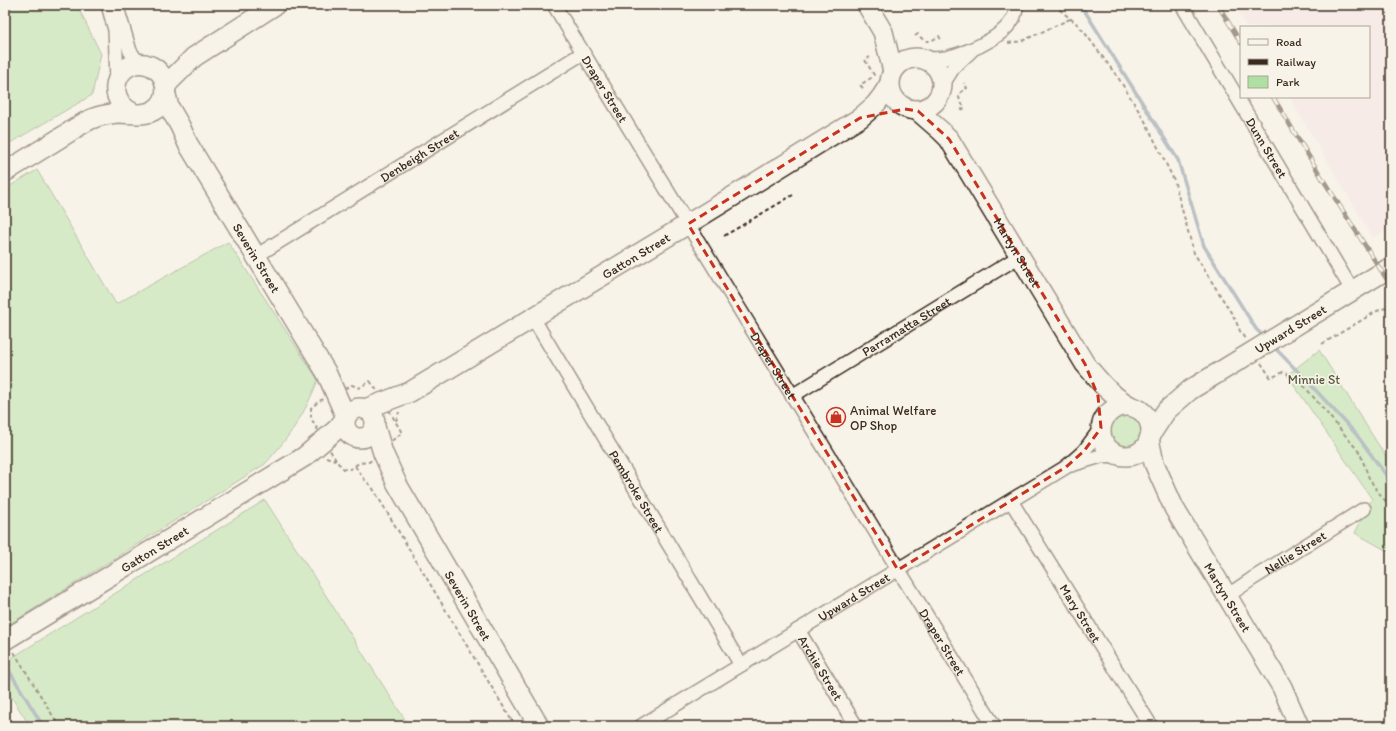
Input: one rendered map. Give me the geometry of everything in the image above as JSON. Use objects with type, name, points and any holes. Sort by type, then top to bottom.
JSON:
[{"type":"street","points":[[108,5],[115,30],[116,96],[126,109],[138,114]]},
{"type":"street","points":[[115,5],[130,51],[144,65],[159,72],[164,78],[166,90]]},
{"type":"street","points":[[92,118],[110,114],[150,113],[163,102],[170,81],[194,56],[275,5]]},
{"type":"street","name":"Draper Street","points":[[554,5],[994,726]]},
{"type":"street","points":[[867,5],[883,32],[904,51],[931,62],[937,68],[941,75],[942,88]]},
{"type":"street","points":[[883,32],[894,99],[899,105],[912,110],[926,109],[933,105],[938,99],[953,68],[973,49],[1007,27],[1014,16],[1016,5]]},
{"type":"street","name":"Dunn Street","points":[[1182,5],[1352,290]]},
{"type":"street","points":[[891,78],[903,61],[920,58],[944,58],[973,49]]},
{"type":"street","name":"Denbeigh Street","points":[[256,256],[583,53]]},
{"type":"street","points":[[5,172],[92,118],[105,103],[122,72],[129,67],[194,56]]},
{"type":"street","name":"Gatton Street","points":[[364,408],[410,392],[860,118],[875,105],[882,96],[891,78]]},
{"type":"street","name":"Martyn Street","points":[[942,88],[942,110],[949,140]]},
{"type":"street","name":"Severin Street","points":[[166,90],[169,107],[188,144],[326,372],[345,418]]},
{"type":"street","name":"Gatton Street","points":[[860,118],[892,110],[912,110]]},
{"type":"street","name":"Martyn Street","points":[[912,110],[941,131],[949,140],[1085,364],[1108,392],[1118,400],[1132,407]]},
{"type":"street","name":"Severin Street","points":[[138,114],[162,124],[188,144]]},
{"type":"street","name":"Parramatta Street","points":[[792,396],[1020,256]]},
{"type":"street","name":"Upward Street","points":[[1150,436],[1166,411],[1190,390],[1391,267]]},
{"type":"street","name":"Pembroke Street","points":[[533,318],[741,665]]},
{"type":"street","name":"Martyn Street","points":[[1085,364],[1098,396],[1101,426]]},
{"type":"street","name":"Severin Street","points":[[326,372],[364,408]]},
{"type":"street","name":"Upward Street","points":[[1132,407],[1151,405],[1190,390]]},
{"type":"street","name":"Gatton Street","points":[[375,426],[410,392]]},
{"type":"street","points":[[1125,406],[1139,410],[1147,418],[1151,427],[1150,436],[1143,450],[1138,453],[1124,455],[1113,452],[1104,444],[1100,434],[1101,426],[1104,418],[1113,410],[1125,406]]},
{"type":"street","points":[[364,408],[373,415],[375,426],[369,435],[359,439],[352,437],[347,431],[344,424],[345,418],[353,410],[364,408]]},
{"type":"street","name":"Gatton Street","points":[[9,638],[304,457],[337,429],[345,418]]},
{"type":"street","name":"Severin Street","points":[[375,426],[383,453],[397,484],[539,726]]},
{"type":"street","name":"Upward Street","points":[[640,726],[659,721],[741,665],[1066,467],[1089,445],[1101,426]]},
{"type":"street","name":"Martyn Street","points":[[1150,436],[1154,463],[1174,508]]},
{"type":"street","name":"Gatton Street","points":[[304,457],[340,443],[359,439]]},
{"type":"street","name":"Severin Street","points":[[359,439],[397,484]]},
{"type":"street","name":"Upward Street","points":[[1066,467],[1101,456],[1124,455]]},
{"type":"street","name":"Martyn Street","points":[[1124,455],[1147,473],[1174,508],[1282,687],[1299,726]]},
{"type":"street","name":"Mary Street","points":[[1010,501],[1152,726]]},
{"type":"street","name":"Nellie Street","points":[[1227,596],[1364,510]]},
{"type":"street","name":"Archie Street","points":[[798,630],[856,726]]},
{"type":"street","name":"Martyn Street","points":[[1282,687],[1314,726]]},
{"type":"path","points":[[1054,5],[1080,28],[1097,49],[1119,79],[1145,121],[1174,180],[1194,253],[1235,319],[1240,331],[1256,349],[1271,378],[1283,372],[1300,381],[1356,447],[1363,457],[1367,474],[1372,483],[1391,508]]},
{"type":"path","points":[[1005,44],[1022,41],[1070,19]]},
{"type":"path","points":[[915,36],[918,34],[923,40],[929,42],[939,36],[942,40]]},
{"type":"path","points":[[863,88],[860,84],[874,75],[866,60],[870,57]]},
{"type":"path","points":[[961,110],[965,108],[959,97],[961,92],[967,88],[964,84]]},
{"type":"path","points":[[724,236],[793,195]]},
{"type":"path","points":[[1322,344],[1377,311],[1391,306]]},
{"type":"path","points":[[350,386],[353,385],[356,388],[359,388],[371,381],[381,396]]},
{"type":"path","points":[[321,434],[311,416],[311,408],[319,401],[330,397]]},
{"type":"path","points":[[388,449],[391,447],[390,442],[402,433],[393,417]]},
{"type":"path","points":[[332,452],[342,468],[347,470],[359,463],[370,460]]},
{"type":"path","points":[[355,466],[372,487],[515,726]]},
{"type":"path","points":[[9,638],[19,644],[12,648],[59,726]]},
{"type":"highlighted area","points":[[905,109],[918,111],[949,139],[1085,364],[1098,396],[1101,428],[1084,451],[1066,467],[898,570],[688,224],[860,118]]},
{"type":"shaded area","points":[[1234,5],[1391,5],[1391,228],[1373,238],[1290,98],[1370,98],[1370,26],[1246,26]]},
{"type":"green space","points":[[5,5],[77,5],[101,54],[92,95],[5,146]]},
{"type":"green space","points":[[37,170],[116,304],[228,242],[318,380],[296,424],[265,464],[5,627],[5,189]]},
{"type":"green space","name":"Minnie St","points":[[1319,350],[1391,465],[1391,553],[1355,533],[1372,499],[1287,375]]},
{"type":"green space","points":[[1126,411],[1139,417],[1145,430],[1139,443],[1126,449],[1113,443],[1107,430],[1113,417]]},
{"type":"green space","points":[[265,500],[409,726],[30,726],[5,687],[5,662]]},
{"type":"waterway","points":[[1081,5],[1178,160],[1204,246],[1256,329],[1264,337]]},
{"type":"waterway","points":[[1273,346],[1356,434],[1391,482]]},
{"type":"waterway","points":[[5,664],[43,726]]},
{"type":"railway","points":[[1218,5],[1240,41]]},
{"type":"railway","points":[[1274,98],[1322,178],[1391,286]]},
{"type":"place","name":"Animal Welfare OP Shop","points":[[836,417]]}]
